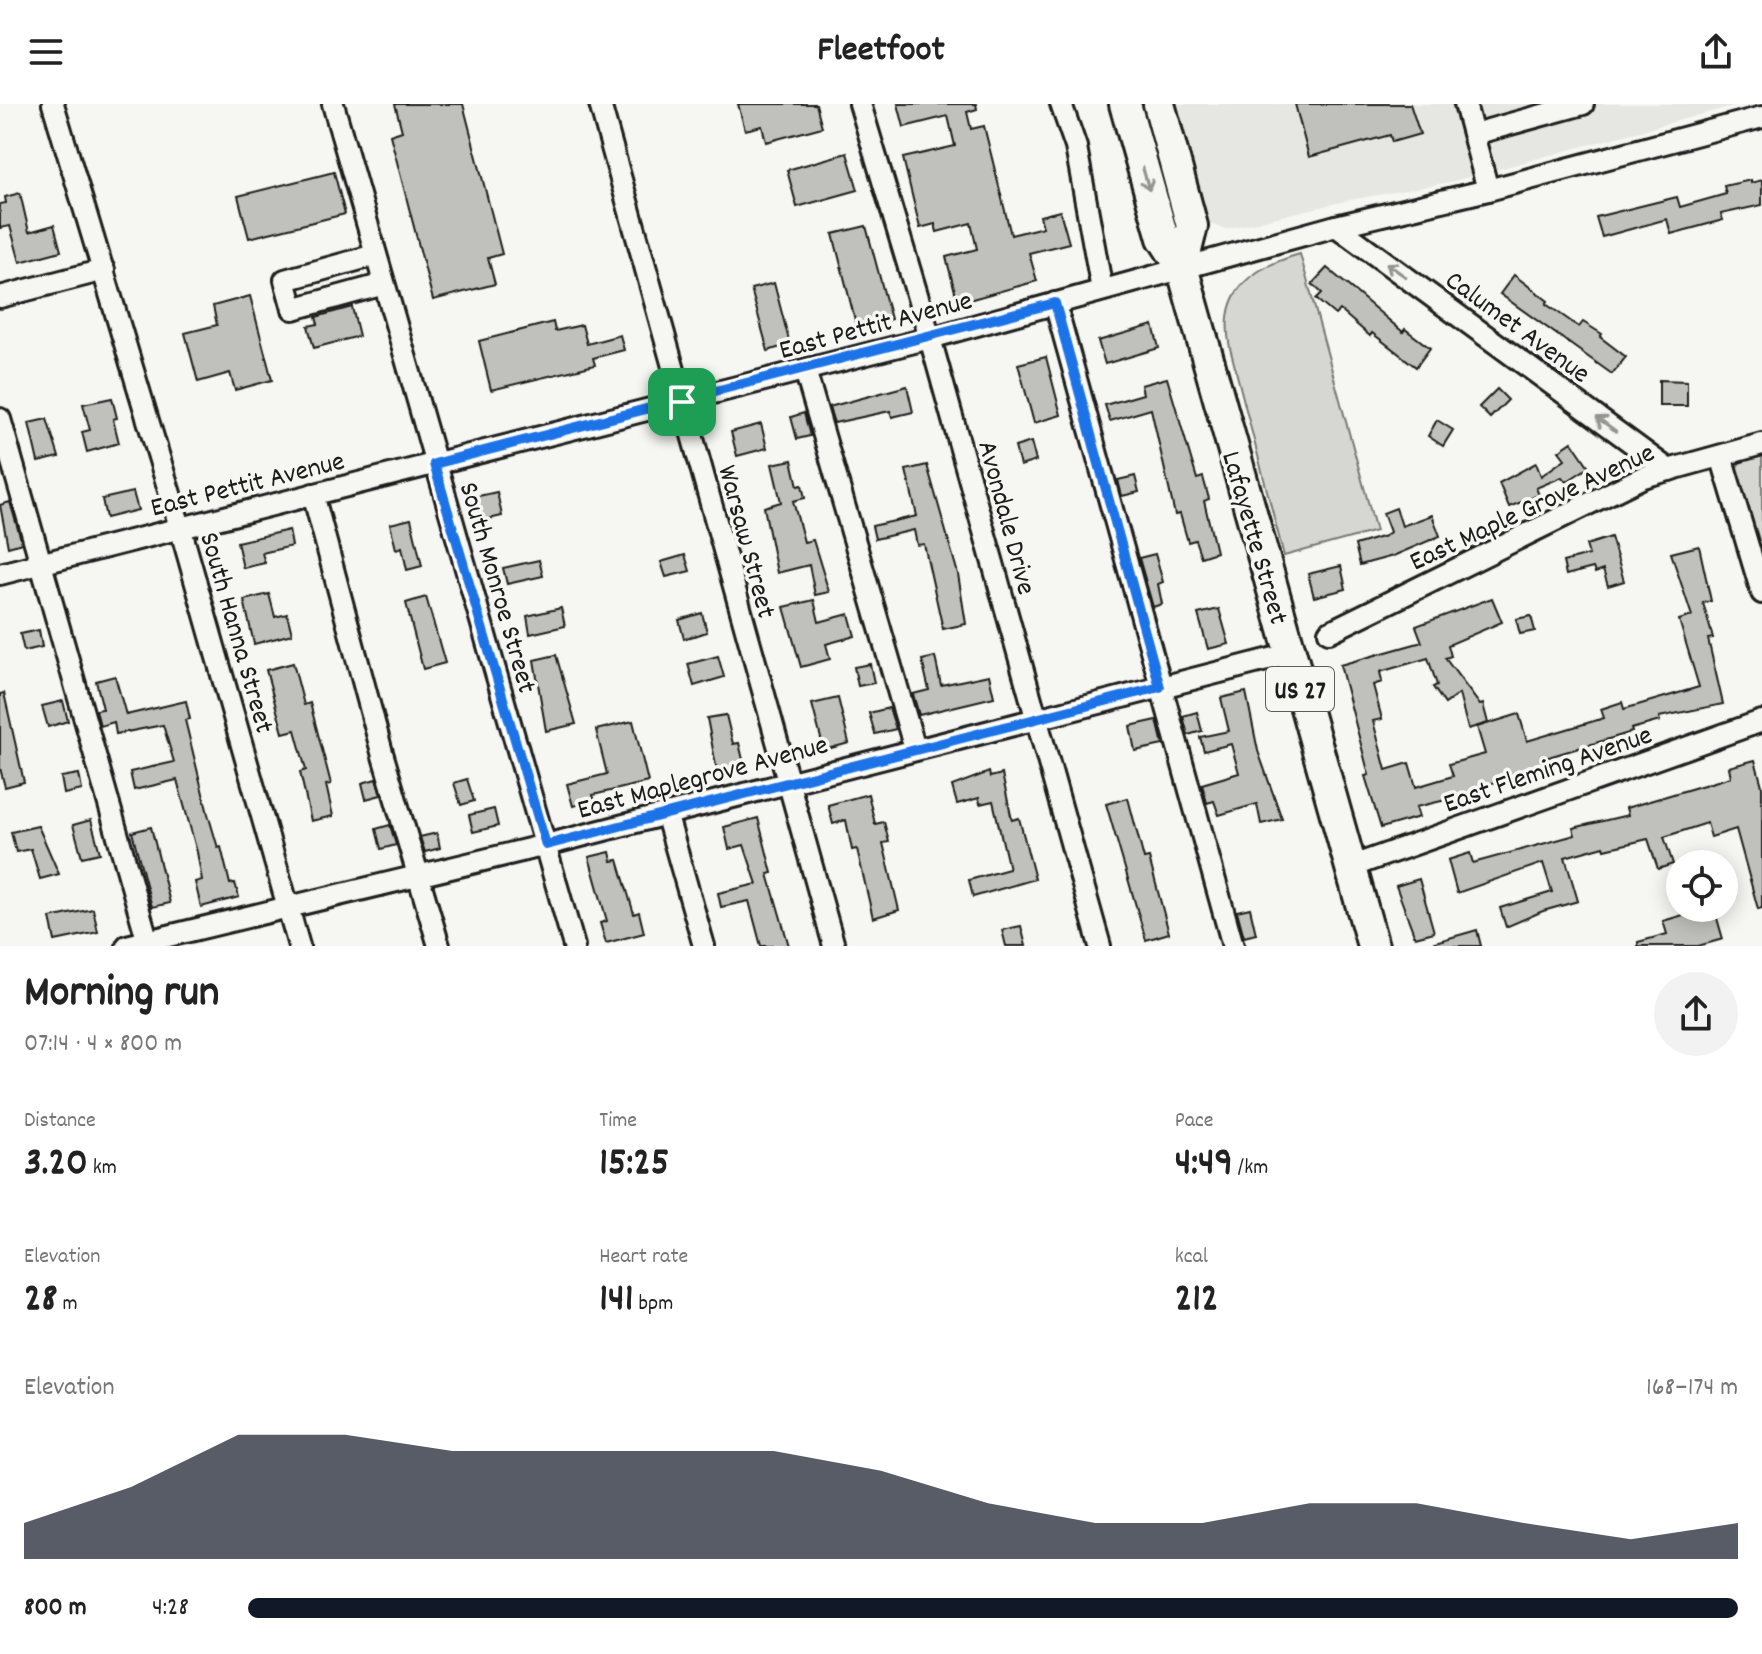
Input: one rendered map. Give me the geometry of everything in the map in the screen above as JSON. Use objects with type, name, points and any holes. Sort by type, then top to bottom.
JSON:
[{"type":"highway","name":"Lafayette Street","points":[[1125,104],[1163,238],[1182,267],[1373,946]]},
{"type":"highway","name":"Lafayette Street","points":[[1159,104],[1192,226],[1182,267]]},
{"type":"street","name":"South Hanna Street","points":[[53,104],[180,527],[299,946]]},
{"type":"street","name":"South Monroe Street","points":[[333,104],[574,946]]},
{"type":"street","name":"Warsaw Street","points":[[600,104],[834,946]]},
{"type":"street","name":"Avondale Drive","points":[[860,104],[930,338],[1100,946]]},
{"type":"street","points":[[1061,104],[1076,147],[1102,290]]},
{"type":"street","points":[[1465,104],[1488,190]]},
{"type":"street","points":[[1474,134],[1514,113],[1583,104]]},
{"type":"street","name":"East Pettit Avenue","points":[[0,574],[930,338],[1336,226],[1488,190],[1762,117]]},
{"type":"street","name":"Calumet Avenue","points":[[1336,226],[1669,470]]},
{"type":"street","points":[[375,255],[285,280],[293,309],[384,284]]},
{"type":"street","points":[[0,297],[104,270]]},
{"type":"street","points":[[1055,303],[1233,946]]},
{"type":"street","points":[[805,370],[915,749]]},
{"type":"street","points":[[0,419],[148,943]]},
{"type":"street","name":"East Maple Grove Avenue","points":[[1329,632],[1643,477],[1762,444]]},
{"type":"street","points":[[1721,456],[1762,593]]},
{"type":"street","points":[[313,494],[439,946]]},
{"type":"street","name":"East Maplegrove Avenue","points":[[127,946],[546,845],[1290,654]]},
{"type":"street","name":"East Fleming Avenue","points":[[1350,867],[1762,721]]},
{"type":"street","points":[[666,813],[704,946]]},
{"type":"shaded area","points":[[1178,104],[1740,104],[1450,182],[1350,200],[1226,229],[1205,222],[1195,208]]},
{"type":"shaded area","points":[[1300,254],[1376,531],[1284,556],[1230,348],[1228,328],[1229,312],[1242,285],[1266,267]]},
{"type":"shaded area","points":[[1762,452],[1762,571],[1735,470],[1743,458]]},
{"type":"building","points":[[395,104],[463,104],[502,254],[488,258],[495,284],[433,300],[390,135],[402,131]]},
{"type":"building","points":[[738,104],[816,104],[822,127],[766,142],[762,126],[745,130]]},
{"type":"building","points":[[898,104],[976,104],[977,109],[967,112],[971,129],[984,126],[1011,235],[1043,227],[1040,216],[1060,211],[1069,243],[1029,253],[1037,281],[958,303],[946,257],[977,249],[971,223],[937,232],[935,224],[920,228],[903,158],[955,146],[948,116],[904,127]]},
{"type":"building","points":[[1295,104],[1410,104],[1420,134],[1392,142],[1390,135],[1309,157]]},
{"type":"building","points":[[847,153],[858,190],[797,207],[787,170]]},
{"type":"building","points":[[334,172],[345,214],[249,238],[238,196]]},
{"type":"building","points":[[1751,180],[1751,183],[1762,180],[1762,205],[1721,214],[1723,220],[1671,234],[1667,219],[1602,237],[1596,217],[1677,197],[1680,207],[1726,194],[1724,186]]},
{"type":"building","points":[[20,193],[29,232],[54,225],[61,251],[20,262],[10,226],[0,228],[0,204],[6,203],[5,197]]},
{"type":"building","points":[[866,226],[891,319],[857,328],[833,234]]},
{"type":"building","points":[[1327,268],[1403,332],[1405,329],[1430,348],[1416,367],[1372,333],[1370,336],[1340,310],[1335,315],[1316,299],[1322,293],[1312,284]]},
{"type":"building","points":[[1514,275],[1548,301],[1546,304],[1579,327],[1583,322],[1602,334],[1600,337],[1626,357],[1612,374],[1500,294]]},
{"type":"building","points":[[774,283],[790,344],[768,351],[751,289]]},
{"type":"building","points":[[250,296],[272,380],[235,390],[230,373],[198,382],[185,333],[217,325],[213,306]]},
{"type":"building","points":[[352,307],[359,336],[314,348],[308,326],[318,324],[316,317]]},
{"type":"building","points":[[553,322],[555,331],[582,325],[587,344],[620,335],[624,350],[593,358],[595,365],[491,390],[479,341]]},
{"type":"building","points":[[1153,325],[1159,348],[1105,364],[1098,341]]},
{"type":"building","points":[[1046,357],[1061,415],[1034,423],[1018,364]]},
{"type":"building","points":[[1167,378],[1197,479],[1203,477],[1209,499],[1204,501],[1216,552],[1201,557],[1195,540],[1188,542],[1180,514],[1175,515],[1151,409],[1110,421],[1105,405],[1143,394],[1141,385]]},
{"type":"building","points":[[1659,380],[1687,381],[1687,406],[1659,406]]},
{"type":"building","points":[[907,386],[913,412],[892,417],[890,411],[834,423],[829,407]]},
{"type":"building","points":[[1497,389],[1508,400],[1490,418],[1479,407]]},
{"type":"building","points":[[112,398],[119,443],[87,452],[82,432],[90,430],[83,404]]},
{"type":"building","points":[[804,413],[810,436],[797,439],[791,417]]},
{"type":"building","points":[[47,419],[59,457],[38,462],[29,423]]},
{"type":"building","points":[[1437,420],[1453,430],[1443,446],[1428,436]]},
{"type":"building","points":[[761,424],[767,448],[737,456],[731,432]]},
{"type":"building","points":[[1031,442],[1036,461],[1020,466],[1015,447]]},
{"type":"building","points":[[1572,442],[1589,467],[1566,482],[1562,477],[1536,488],[1539,495],[1509,507],[1499,483],[1536,463],[1541,476],[1565,459],[1559,451]]},
{"type":"building","points":[[792,460],[798,486],[802,485],[805,498],[793,501],[804,542],[813,540],[829,592],[815,595],[809,565],[777,573],[764,507],[781,502],[772,464]]},
{"type":"building","points":[[927,465],[958,574],[966,624],[943,629],[924,544],[917,545],[914,530],[875,539],[872,526],[917,516],[906,470]]},
{"type":"building","points":[[1135,476],[1139,492],[1122,496],[1118,480]]},
{"type":"building","points":[[133,492],[138,510],[106,518],[102,499]]},
{"type":"building","points":[[497,492],[502,516],[480,521],[474,497]]},
{"type":"building","points":[[10,502],[22,543],[8,547],[0,505]]},
{"type":"building","points":[[1396,508],[1402,526],[1432,515],[1440,536],[1393,556],[1360,565],[1355,545],[1390,532],[1383,513]]},
{"type":"building","points":[[411,519],[422,566],[407,570],[402,547],[396,549],[390,524]]},
{"type":"building","points":[[289,530],[292,546],[262,553],[265,563],[243,568],[237,542]]},
{"type":"building","points":[[1611,537],[1624,581],[1608,586],[1603,570],[1595,573],[1593,568],[1566,575],[1563,562],[1589,555],[1586,545]]},
{"type":"building","points":[[1699,546],[1711,601],[1703,603],[1713,638],[1708,639],[1723,704],[1659,717],[1660,721],[1631,729],[1632,732],[1542,759],[1544,767],[1479,787],[1480,792],[1416,807],[1419,817],[1381,828],[1365,776],[1369,775],[1340,665],[1422,642],[1416,626],[1492,598],[1502,622],[1448,645],[1451,656],[1445,658],[1480,705],[1483,704],[1488,723],[1468,729],[1459,694],[1445,704],[1433,687],[1437,685],[1428,658],[1380,672],[1382,682],[1373,685],[1382,719],[1373,721],[1386,770],[1409,763],[1416,787],[1453,776],[1449,764],[1485,754],[1477,727],[1519,714],[1527,741],[1604,718],[1601,709],[1622,702],[1624,709],[1699,687],[1679,620],[1692,616],[1671,553]]},
{"type":"building","points":[[1155,554],[1163,582],[1158,584],[1162,604],[1153,607],[1139,558]]},
{"type":"building","points":[[685,555],[690,571],[666,577],[661,562]]},
{"type":"building","points":[[539,560],[543,576],[507,584],[503,568]]},
{"type":"building","points":[[1341,566],[1346,589],[1314,597],[1308,574]]},
{"type":"building","points":[[269,594],[275,617],[287,614],[292,634],[254,644],[244,600]]},
{"type":"building","points":[[426,597],[445,663],[423,669],[406,603]]},
{"type":"building","points":[[814,600],[819,622],[849,614],[855,636],[826,644],[830,659],[801,667],[784,607]]},
{"type":"building","points":[[561,608],[565,626],[530,634],[527,616]]},
{"type":"building","points":[[1219,609],[1229,644],[1208,649],[1198,614]]},
{"type":"building","points":[[702,613],[707,632],[684,639],[679,620]]},
{"type":"building","points":[[1531,616],[1535,631],[1520,634],[1516,619]]},
{"type":"building","points":[[39,630],[42,647],[24,651],[20,634]]},
{"type":"building","points":[[556,655],[576,724],[546,731],[534,660]]},
{"type":"building","points":[[718,656],[724,677],[694,686],[688,664]]},
{"type":"building","points":[[935,657],[941,685],[989,675],[994,697],[919,715],[913,694],[929,690],[922,660]]},
{"type":"building","points":[[293,663],[304,705],[310,703],[331,784],[326,785],[333,816],[311,821],[300,772],[306,770],[295,730],[283,733],[266,670]]},
{"type":"building","points":[[870,664],[874,683],[858,686],[854,667]]},
{"type":"building","points":[[115,676],[126,715],[186,701],[190,719],[185,720],[208,814],[218,848],[221,847],[230,884],[235,883],[239,897],[201,907],[195,882],[202,880],[197,852],[177,780],[134,790],[130,772],[174,762],[163,725],[116,734],[114,722],[100,726],[96,710],[103,709],[96,681]]},
{"type":"building","points":[[1246,692],[1258,751],[1282,819],[1261,824],[1257,804],[1219,815],[1214,801],[1207,803],[1202,784],[1239,773],[1231,744],[1204,751],[1200,737],[1229,731],[1221,698]]},
{"type":"building","points":[[4,693],[24,782],[5,787],[0,768],[0,694]]},
{"type":"building","points":[[838,698],[849,743],[824,750],[812,704]]},
{"type":"building","points":[[63,701],[68,721],[48,727],[42,706]]},
{"type":"building","points":[[889,708],[896,729],[875,734],[869,713]]},
{"type":"building","points":[[1197,712],[1202,731],[1188,735],[1183,716]]},
{"type":"building","points":[[726,715],[733,744],[739,743],[744,764],[717,771],[707,718]]},
{"type":"building","points":[[1157,720],[1163,745],[1135,751],[1130,726]]},
{"type":"building","points":[[633,721],[648,782],[593,795],[595,801],[573,806],[567,784],[607,774],[596,730]]},
{"type":"building","points":[[1755,760],[1762,786],[1762,908],[1758,909],[1736,829],[1711,837],[1707,823],[1664,837],[1668,850],[1666,866],[1658,869],[1648,839],[1605,849],[1604,846],[1565,857],[1578,901],[1543,911],[1506,927],[1500,908],[1552,892],[1543,863],[1457,893],[1448,860],[1470,853],[1473,863],[1575,835],[1573,828],[1628,815],[1626,808],[1731,777],[1729,767]]},
{"type":"building","points":[[989,772],[990,777],[1002,774],[1012,820],[1019,818],[1035,879],[973,897],[969,880],[1009,869],[993,801],[980,804],[979,798],[957,804],[952,786]]},
{"type":"building","points":[[79,774],[82,790],[64,794],[61,777]]},
{"type":"building","points":[[376,779],[381,795],[366,799],[362,783]]},
{"type":"building","points":[[467,779],[474,801],[461,805],[454,783]]},
{"type":"building","points":[[868,794],[875,824],[884,822],[889,842],[883,843],[899,910],[873,918],[857,849],[852,850],[846,820],[833,824],[828,805]]},
{"type":"building","points":[[1128,798],[1144,859],[1149,858],[1169,933],[1146,940],[1106,804]]},
{"type":"building","points":[[494,809],[498,826],[473,832],[469,815]]},
{"type":"building","points":[[758,818],[772,873],[768,874],[789,946],[761,946],[749,901],[721,907],[718,893],[757,884],[744,845],[729,849],[724,827]]},
{"type":"building","points":[[91,820],[100,853],[82,857],[73,825]]},
{"type":"building","points":[[390,825],[396,845],[381,849],[376,829]]},
{"type":"building","points":[[38,826],[59,874],[40,879],[31,849],[16,852],[11,832]]},
{"type":"building","points":[[151,827],[170,903],[152,907],[132,832]]},
{"type":"building","points":[[437,833],[440,848],[425,852],[420,837]]},
{"type":"building","points":[[610,852],[612,861],[618,860],[634,914],[639,912],[644,933],[606,943],[600,923],[607,921],[589,857]]},
{"type":"building","points":[[1419,879],[1434,932],[1415,937],[1396,886]]},
{"type":"building","points":[[1250,908],[1256,934],[1244,937],[1237,911]]},
{"type":"building","points":[[93,909],[98,932],[55,941],[50,918]]},
{"type":"building","points":[[1663,921],[1718,922],[1723,939],[1698,946],[1638,946],[1638,942],[1667,934]]},
{"type":"building","points":[[1021,926],[1026,946],[1006,946],[1002,930]]},
{"type":"building","points":[[1477,930],[1481,946],[1435,946],[1435,942]]},
{"type":"route","points":[[1055,303],[1160,687],[546,845],[434,464],[682,402],[1055,303]]}]
